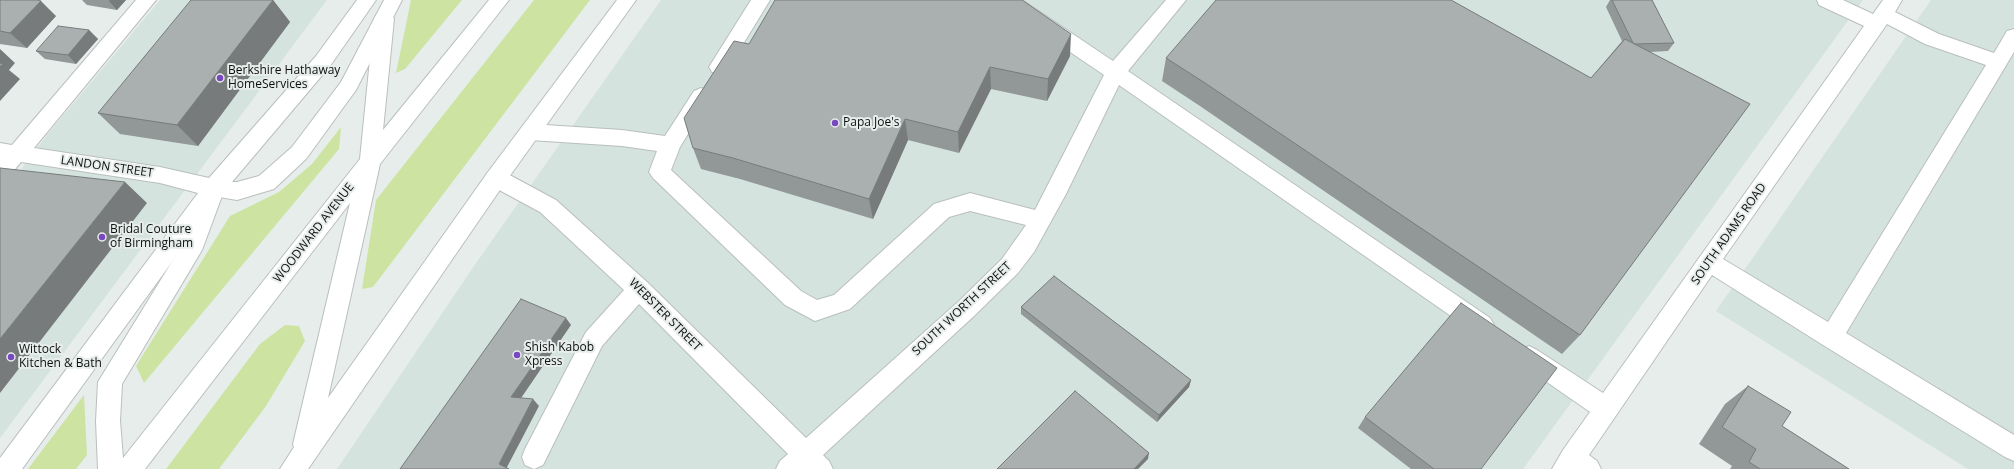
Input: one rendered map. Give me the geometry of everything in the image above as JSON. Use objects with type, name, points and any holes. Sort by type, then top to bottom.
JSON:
[{"type":"street","points":[[0,173],[8,153],[147,0]]},
{"type":"street","points":[[7,469],[214,188],[323,61],[367,0]]},
{"type":"street","points":[[298,463],[332,333],[370,161],[384,19],[393,0]]},
{"type":"street","name":"WOODWARD AVENUE","points":[[130,469],[370,161],[500,0]]},
{"type":"street","points":[[298,463],[496,178],[627,0]]},
{"type":"street","points":[[761,0],[670,145],[660,172],[793,298],[815,311],[842,302],[942,210],[970,202],[1040,220]]},
{"type":"street","points":[[1008,0],[1607,410]]},
{"type":"street","name":"SOUTH WORTH STREET","points":[[805,464],[1004,272],[1026,244],[1040,220],[1115,72],[1176,0]]},
{"type":"street","points":[[1826,0],[1884,13],[1932,39],[1998,62]]},
{"type":"street","name":"SOUTH ADAMS ROAD","points":[[1575,465],[1607,410],[1663,326],[1710,262],[1884,13]]},
{"type":"street","name":"LANDON STREET","points":[[8,153],[175,178],[214,188],[237,191],[266,183],[299,153],[349,85],[364,53],[384,19]]},
{"type":"street","points":[[1832,338],[2014,36]]},
{"type":"street","points":[[530,132],[622,138],[670,145]]},
{"type":"street","name":"WEBSTER STREET","points":[[496,178],[548,206],[570,225],[639,289],[805,464]]},
{"type":"street","points":[[111,469],[108,421],[110,382],[192,250],[214,188]]},
{"type":"street","points":[[1710,262],[2014,449]]},
{"type":"street","points":[[534,458],[594,339],[639,289]]},
{"type":"shaded area","points":[[160,0],[327,0],[0,438],[0,179],[13,180],[47,135]]},
{"type":"shaded area","points":[[661,0],[1863,0],[1523,469],[337,469],[474,266]]},
{"type":"shaded area","points":[[1931,0],[2014,0],[2014,469],[1968,469],[1716,311]]},
{"type":"green space","points":[[411,0],[462,0],[405,69],[396,73]]},
{"type":"green space","points":[[534,0],[590,0],[373,287],[362,289],[376,200]]},
{"type":"green space","points":[[341,127],[339,149],[144,383],[136,366],[230,216],[279,192],[312,164]]},
{"type":"green space","points":[[285,325],[299,326],[305,341],[266,406],[219,469],[166,469],[260,344]]},
{"type":"green space","points":[[84,395],[87,455],[76,469],[28,469]]},
{"type":"building","points":[[0,0],[41,1],[10,33],[0,31]]},
{"type":"building","points":[[191,0],[273,0],[177,125],[98,113]]},
{"type":"building","points":[[775,0],[1022,0],[1071,34],[1048,79],[990,67],[958,132],[905,119],[869,199],[733,158],[693,148],[684,118],[734,41],[749,44]]},
{"type":"building","points":[[1216,0],[1451,0],[1591,78],[1625,39],[1750,104],[1580,335],[1166,58]]},
{"type":"building","points":[[1612,0],[1652,0],[1674,43],[1633,43]]},
{"type":"building","points":[[58,26],[89,30],[68,55],[36,51]]},
{"type":"building","points":[[0,168],[125,182],[0,339]]},
{"type":"building","points":[[1054,276],[1191,380],[1159,415],[1021,307]]},
{"type":"building","points":[[521,299],[566,318],[511,397],[533,399],[499,464],[509,469],[400,469]]},
{"type":"building","points":[[1461,303],[1557,368],[1481,469],[1434,469],[1365,417]]},
{"type":"building","points":[[1748,386],[1791,412],[1782,426],[1849,469],[1760,469],[1749,462],[1756,449],[1722,427]]},
{"type":"building","points":[[1075,391],[1149,453],[1134,469],[997,469]]},
{"type":"place","name":"Berkshire Hathaway HomeServices","points":[[220,78]]},
{"type":"place","name":"Papa Joe's","points":[[835,123]]},
{"type":"place","name":"Bridal Couture of Birmingham","points":[[102,237]]},
{"type":"place","name":"Shish Kabob Xpress","points":[[517,355]]},
{"type":"place","name":"Wittock Kitchen & Bath","points":[[11,357]]}]
